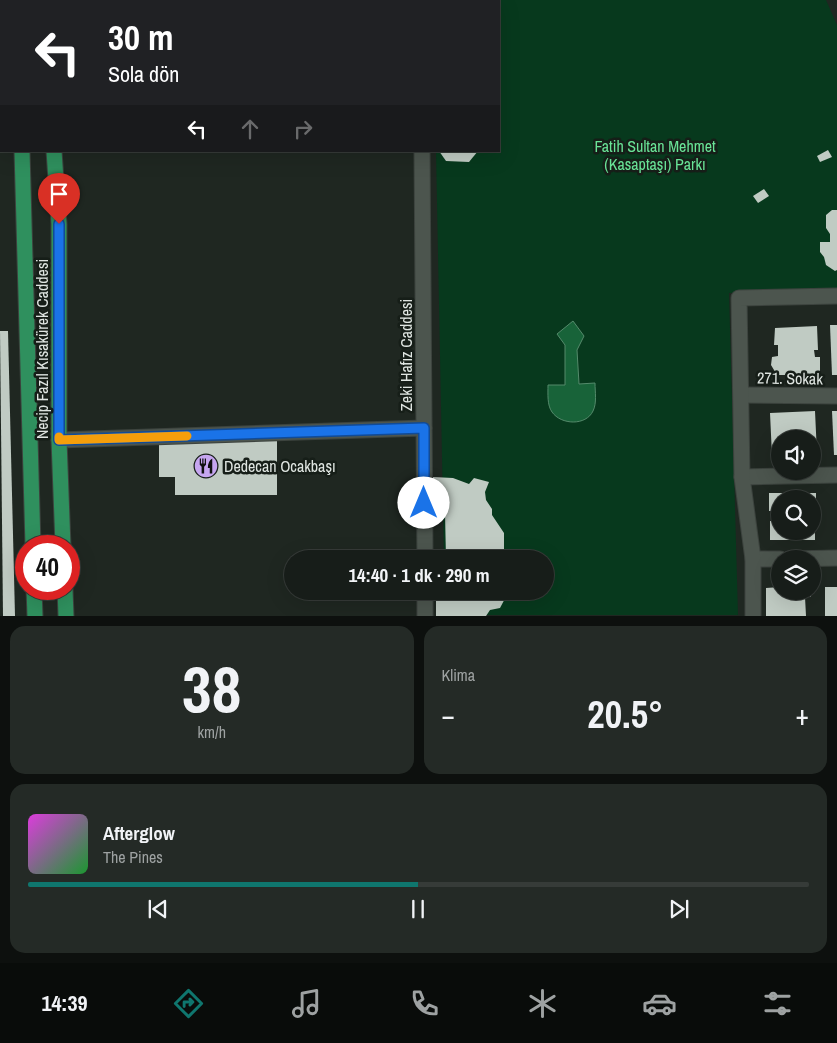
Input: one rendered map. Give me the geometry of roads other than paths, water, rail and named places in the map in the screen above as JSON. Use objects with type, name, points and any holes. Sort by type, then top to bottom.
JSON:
[{"type":"main road","name":"Necip Fazıl Kısakürek Caddesi","points":[[22,152],[33,535]]},
{"type":"main road","name":"Necip Fazıl Kısakürek Caddesi","points":[[54,152],[59,224],[59,440],[63,535]]},
{"type":"main road","points":[[34,600],[35,616]]},
{"type":"main road","points":[[65,600],[66,616]]},
{"type":"street","name":"Zeki Hafız Caddesi","points":[[422,152],[425,550]]},
{"type":"street","points":[[753,616],[753,559],[742,477],[739,298],[837,296]]},
{"type":"street","name":"271. Sokak","points":[[742,395],[837,396]]},
{"type":"street","points":[[59,440],[424,428]]},
{"type":"street","points":[[742,477],[837,475]]},
{"type":"street","points":[[821,558],[837,558]]},
{"type":"street","points":[[753,559],[771,559]]},
{"type":"street","points":[[425,600],[425,616]]},
{"type":"place","name":"Dedecan Ocakbaşı","points":[[206,466]]},
{"type":"park label","name":"Fatih Sultan Mehmet (Kasaptaşı) Parkı","points":[[655,155]]}]
